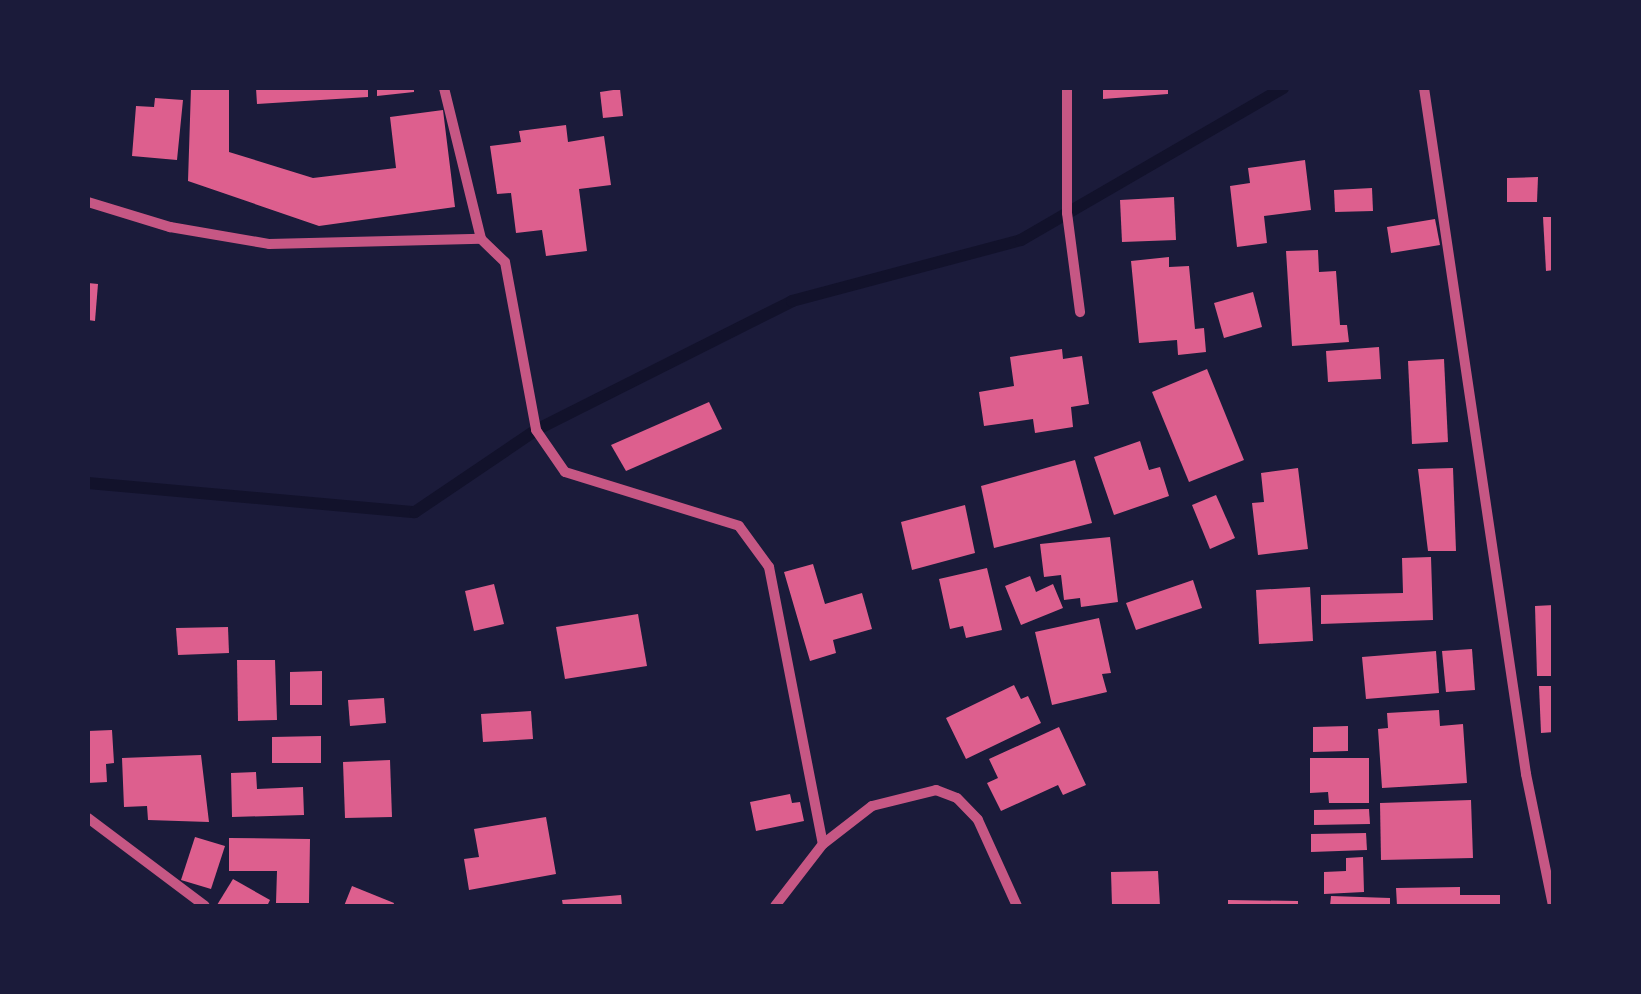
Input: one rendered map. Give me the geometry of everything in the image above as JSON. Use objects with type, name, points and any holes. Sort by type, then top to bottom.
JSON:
[{"type":"street","points":[[444,88],[481,238],[505,262],[536,430],[565,472],[752,536],[768,568],[823,844]]},
{"type":"street","points":[[1067,88],[1067,213],[1080,312]]},
{"type":"street","points":[[1424,88],[1526,774],[1553,906]]},
{"type":"street","points":[[88,202],[170,227],[269,244],[481,238]]},
{"type":"street","points":[[775,906],[823,844],[872,806],[936,790],[957,798],[978,820],[1017,906]]},
{"type":"street","points":[[88,818],[205,906]]},
{"type":"building","points":[[191,88],[229,88],[229,152],[313,178],[396,168],[390,117],[443,110],[455,207],[319,226],[188,181]]},
{"type":"building","points":[[256,88],[368,88],[368,97],[257,104]]},
{"type":"building","points":[[377,88],[414,88],[414,92],[377,96]]},
{"type":"building","points":[[1103,88],[1168,88],[1168,94],[1103,99]]},
{"type":"building","points":[[620,89],[623,116],[603,118],[600,92]]},
{"type":"building","points":[[155,98],[183,100],[177,160],[132,156],[136,106],[154,107]]},
{"type":"building","points":[[566,125],[568,142],[604,136],[611,185],[579,189],[587,251],[546,256],[542,230],[516,233],[511,193],[497,194],[490,146],[521,142],[519,131]]},
{"type":"building","points":[[1305,160],[1311,210],[1264,216],[1267,243],[1237,247],[1230,186],[1250,183],[1248,168]]},
{"type":"building","points":[[1538,177],[1537,202],[1507,202],[1507,178]]},
{"type":"building","points":[[1372,188],[1373,211],[1335,212],[1334,190]]},
{"type":"building","points":[[1174,197],[1176,240],[1122,242],[1120,200]]},
{"type":"building","points":[[1543,217],[1554,217],[1554,270],[1546,271]]},
{"type":"building","points":[[1435,219],[1440,245],[1391,253],[1387,227]]},
{"type":"building","points":[[1318,250],[1319,272],[1336,271],[1340,325],[1347,325],[1349,342],[1292,346],[1286,251]]},
{"type":"building","points":[[1169,257],[1169,267],[1189,266],[1195,329],[1204,328],[1206,352],[1178,355],[1177,340],[1139,343],[1131,261]]},
{"type":"building","points":[[88,283],[98,284],[95,321],[88,320]]},
{"type":"building","points":[[1253,292],[1262,327],[1224,338],[1214,303]]},
{"type":"building","points":[[1379,347],[1381,379],[1328,382],[1326,351]]},
{"type":"building","points":[[1062,349],[1063,359],[1082,356],[1089,404],[1071,407],[1073,427],[1035,433],[1033,419],[984,426],[979,392],[1014,386],[1010,357]]},
{"type":"building","points":[[1444,359],[1448,442],[1412,444],[1408,361]]},
{"type":"building","points":[[1207,369],[1244,460],[1189,482],[1152,392]]},
{"type":"building","points":[[709,402],[722,429],[626,471],[611,445]]},
{"type":"building","points":[[1140,441],[1149,470],[1160,467],[1169,496],[1114,515],[1094,457]]},
{"type":"building","points":[[1075,460],[1092,523],[994,548],[981,486]]},
{"type":"building","points":[[1298,468],[1308,549],[1258,555],[1252,503],[1264,502],[1261,473]]},
{"type":"building","points":[[1453,468],[1456,551],[1428,551],[1418,469]]},
{"type":"building","points":[[1216,495],[1235,538],[1210,549],[1192,505]]},
{"type":"building","points":[[965,505],[975,553],[912,570],[901,522]]},
{"type":"building","points":[[1110,537],[1118,602],[1081,607],[1080,598],[1064,600],[1061,575],[1044,577],[1040,544]]},
{"type":"building","points":[[1431,557],[1433,620],[1321,624],[1321,595],[1403,593],[1402,558]]},
{"type":"building","points":[[813,564],[825,604],[862,593],[872,629],[833,640],[836,653],[810,661],[784,572]]},
{"type":"building","points":[[987,568],[1002,630],[966,638],[963,626],[950,629],[939,579]]},
{"type":"building","points":[[1030,576],[1036,592],[1053,584],[1063,608],[1021,625],[1005,586]]},
{"type":"building","points":[[1193,580],[1202,608],[1136,630],[1126,603]]},
{"type":"building","points":[[494,584],[504,624],[474,631],[465,591]]},
{"type":"building","points":[[1310,587],[1313,641],[1259,644],[1256,590]]},
{"type":"building","points":[[1554,605],[1554,676],[1537,676],[1535,606]]},
{"type":"building","points":[[638,614],[647,666],[565,679],[556,627]]},
{"type":"building","points":[[1099,618],[1111,673],[1102,674],[1107,692],[1052,705],[1035,632]]},
{"type":"building","points":[[228,627],[229,653],[178,655],[176,628]]},
{"type":"building","points":[[1472,649],[1475,690],[1446,692],[1442,651]]},
{"type":"building","points":[[1436,651],[1439,693],[1366,699],[1362,657]]},
{"type":"building","points":[[237,660],[275,660],[277,720],[238,721]]},
{"type":"building","points":[[322,671],[322,705],[290,705],[290,672]]},
{"type":"building","points":[[1014,685],[1021,699],[1028,696],[1041,723],[966,759],[946,718]]},
{"type":"building","points":[[1539,686],[1554,686],[1554,732],[1541,733]]},
{"type":"building","points":[[384,698],[386,723],[350,726],[348,700]]},
{"type":"building","points":[[1439,710],[1440,726],[1463,724],[1467,783],[1382,788],[1378,729],[1388,728],[1387,713]]},
{"type":"building","points":[[531,711],[533,739],[483,742],[481,714]]},
{"type":"building","points":[[1348,726],[1348,751],[1313,752],[1313,727]]},
{"type":"building","points":[[1059,727],[1086,785],[1063,795],[1058,785],[1001,811],[987,783],[998,778],[989,759]]},
{"type":"building","points":[[112,730],[114,763],[106,764],[107,782],[88,783],[88,731]]},
{"type":"building","points":[[321,736],[321,763],[272,763],[272,737]]},
{"type":"building","points":[[201,755],[209,822],[148,820],[147,806],[124,807],[122,758]]},
{"type":"building","points":[[1310,758],[1369,758],[1369,803],[1329,803],[1328,792],[1310,793]]},
{"type":"building","points":[[390,760],[392,817],[345,818],[343,762]]},
{"type":"building","points":[[256,772],[257,789],[303,787],[304,815],[232,817],[231,773]]},
{"type":"building","points":[[790,794],[792,803],[800,802],[804,821],[756,831],[750,802]]},
{"type":"building","points":[[1471,800],[1473,858],[1381,860],[1380,803]]},
{"type":"building","points":[[1369,809],[1370,824],[1314,825],[1314,810]]},
{"type":"building","points":[[546,817],[556,874],[469,890],[464,859],[479,857],[474,829]]},
{"type":"building","points":[[1366,833],[1367,850],[1311,852],[1311,834]]},
{"type":"building","points":[[195,837],[225,846],[211,889],[181,880]]},
{"type":"building","points":[[229,838],[310,839],[309,903],[276,903],[277,871],[229,871]]},
{"type":"building","points":[[1363,857],[1364,892],[1324,894],[1324,872],[1346,871],[1346,858]]},
{"type":"building","points":[[1158,871],[1160,906],[1112,906],[1111,872]]},
{"type":"building","points":[[233,879],[270,900],[267,906],[217,905]]},
{"type":"building","points":[[352,886],[394,903],[393,906],[344,906]]},
{"type":"building","points":[[1460,887],[1460,895],[1500,895],[1500,906],[1397,906],[1396,888]]},
{"type":"building","points":[[621,895],[622,906],[563,906],[562,900]]},
{"type":"building","points":[[1331,896],[1390,898],[1390,906],[1330,906]]},
{"type":"building","points":[[1228,900],[1298,901],[1298,906],[1228,906]]},
{"type":"waterway","points":[[88,483],[415,512],[536,430],[792,301],[1021,240],[1283,88]]}]
